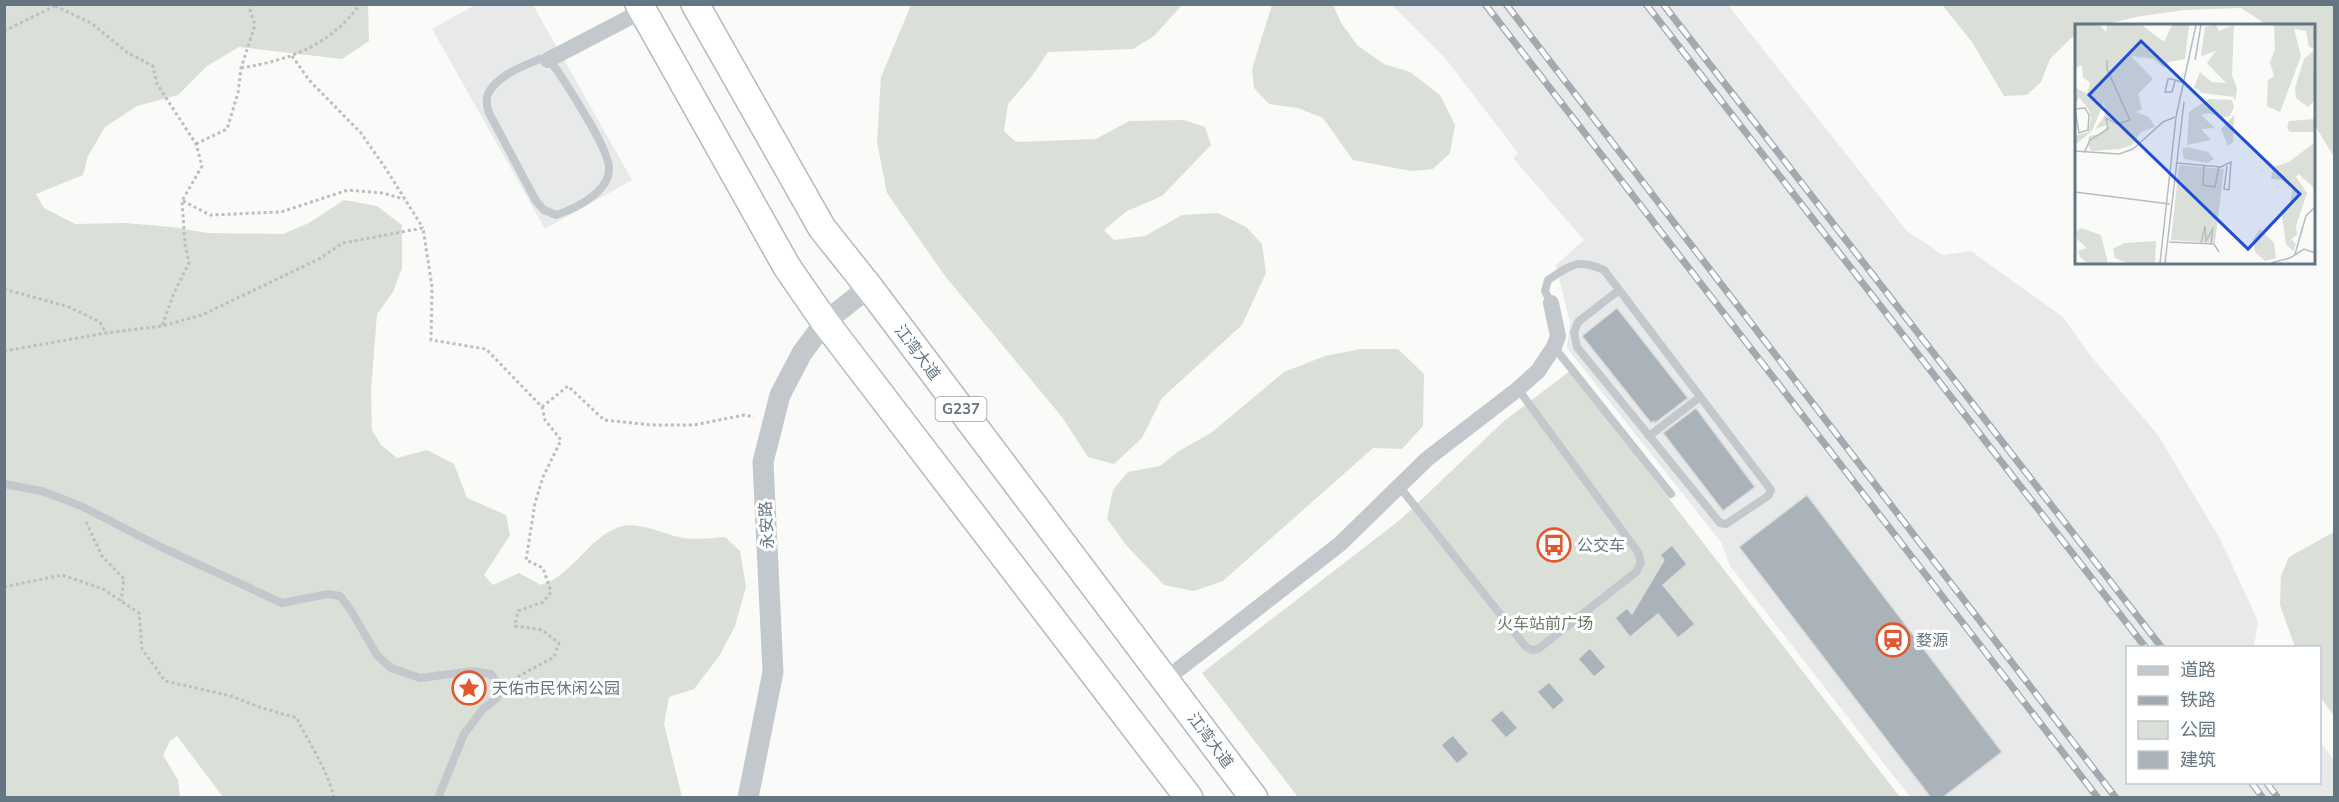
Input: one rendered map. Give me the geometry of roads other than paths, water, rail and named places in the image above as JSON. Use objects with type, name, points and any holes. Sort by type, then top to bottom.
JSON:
[{"type":"highway","name":"江湾大道","points":[[695,4],[822,228],[869,287],[1254,798]]},
{"type":"highway","points":[[640,8],[787,267],[825,322],[1189,798]]},
{"type":"street","points":[[548,60],[640,8]]},
{"type":"street","name":"永安路","points":[[748,798],[773,672],[763,462],[780,395],[802,353],[825,322],[869,287]]},
{"type":"street","points":[[1166,679],[1340,544],[1427,459],[1538,371],[1554,347],[1558,336],[1551,303]]},
{"type":"lane","points":[[540,59],[548,60],[557,70],[599,141],[610,167],[601,190],[567,212],[556,215],[544,210],[536,201],[489,113],[487,102],[488,94],[497,83],[531,63],[540,59]]},
{"type":"lane","points":[[1551,303],[1545,291],[1548,280],[1570,266],[1587,262],[1604,270],[1771,490],[1768,496],[1726,524],[1720,524],[1577,347],[1575,332],[1578,322],[1619,290]]},
{"type":"lane","points":[[1554,347],[1671,494]]},
{"type":"lane","points":[[1399,486],[1526,647],[1532,650],[1538,649],[1636,572],[1641,563],[1638,552],[1518,389]]},
{"type":"lane","points":[[1649,436],[1700,397]]},
{"type":"lane","points":[[4,484],[42,491],[81,506],[161,547],[282,603],[327,594],[339,596],[350,609],[377,655],[391,668],[420,678],[472,671],[491,675],[500,688],[497,698],[483,709],[464,734],[438,798]]},
{"type":"railway","points":[[1485,4],[2098,798]]},
{"type":"railway","points":[[1506,4],[2116,798]]},
{"type":"railway","points":[[1646,4],[2144,646]]},
{"type":"railway","points":[[1663,4],[2160,646]]},
{"type":"railway","points":[[2252,784],[2263,798]]},
{"type":"railway","points":[[2268,784],[2278,798]]},
{"type":"place","name":"公交车","points":[[1554,545]]},
{"type":"place","name":"婺源","points":[[1893,640]]},
{"type":"place","name":"天佑市民休闲公园","points":[[469,688]]},
{"type":"park label","name":"火车站前广场","points":[[1545,623]]}]
